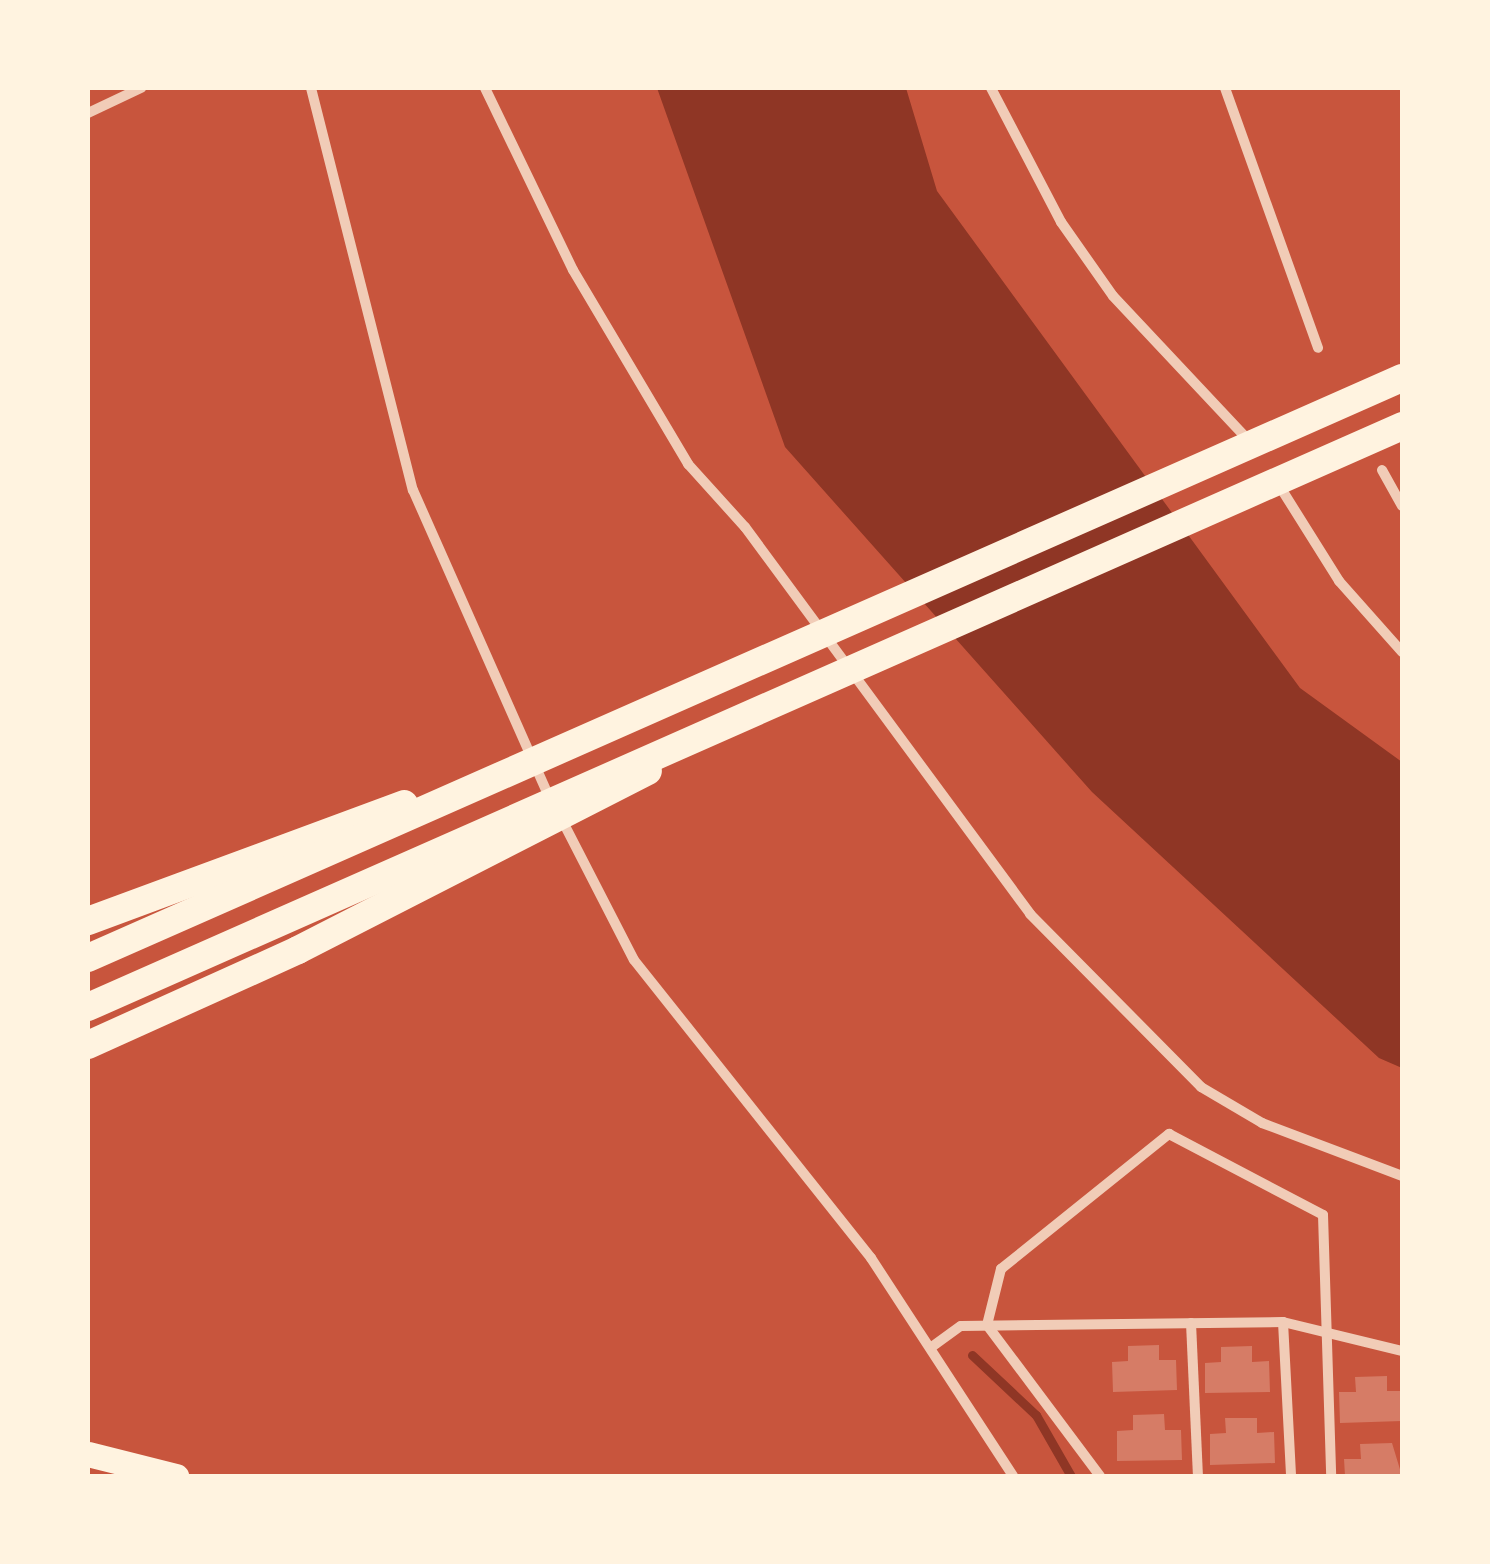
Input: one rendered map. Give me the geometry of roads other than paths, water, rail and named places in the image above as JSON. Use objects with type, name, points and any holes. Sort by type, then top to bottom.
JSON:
[{"type":"highway","points":[[88,958],[1402,378]]},
{"type":"highway","points":[[88,1007],[1402,426]]},
{"type":"highway","points":[[88,1045],[580,811],[753,710]]},
{"type":"highway","points":[[88,922],[154,890],[526,767]]},
{"type":"main road","points":[[88,1454],[176,1476]]},
{"type":"street","points":[[88,113],[141,88]]},
{"type":"street","points":[[311,88],[413,490],[536,772],[634,960],[933,1346],[1013,1476]]},
{"type":"street","points":[[484,88],[573,270],[688,464],[746,527],[1030,914],[1202,1087],[1262,1123],[1402,1176]]},
{"type":"street","points":[[991,88],[1061,222],[1112,296],[1240,451]]},
{"type":"street","points":[[1225,88],[1318,348]]},
{"type":"street","points":[[1382,470],[1402,506]]},
{"type":"street","points":[[1264,487],[1402,652]]},
{"type":"street","points":[[1100,1476],[987,1325],[1000,1269],[1168,1134],[1323,1215],[1332,1476]]},
{"type":"street","points":[[933,1346],[961,1326],[1283,1322],[1325,1328],[1402,1350]]},
{"type":"street","points":[[1283,1322],[1291,1476]]},
{"type":"street","points":[[1190,1324],[1198,1476]]},
{"type":"waterway","points":[[972,1355],[1036,1415],[1071,1476]]}]
